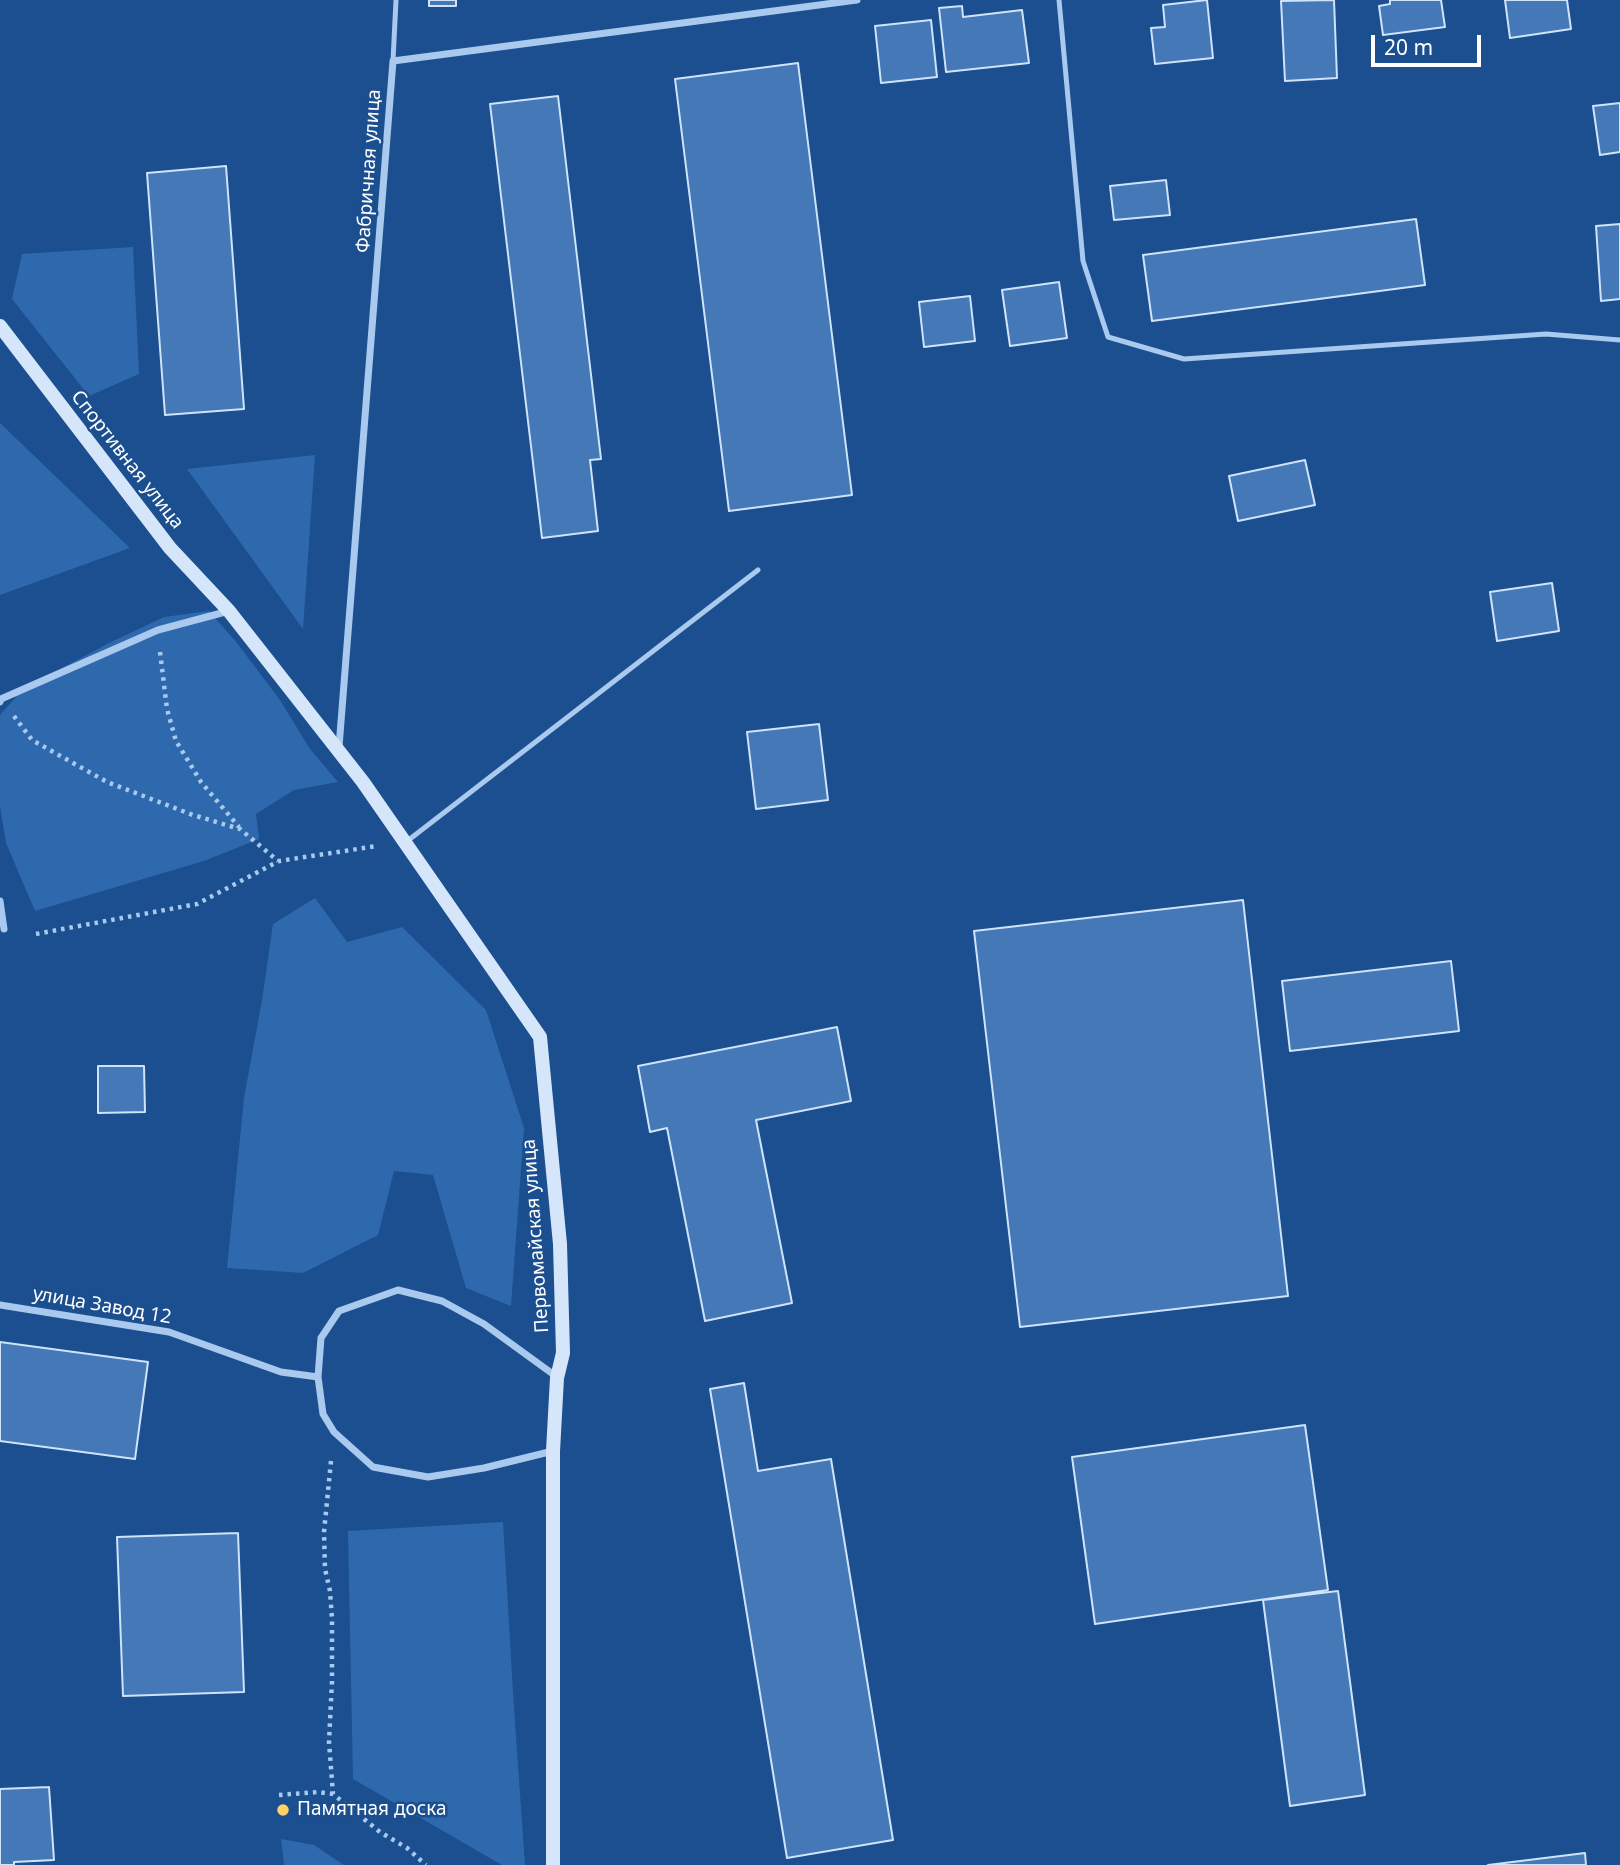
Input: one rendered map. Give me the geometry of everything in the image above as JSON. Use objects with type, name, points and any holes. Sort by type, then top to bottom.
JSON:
[{"type":"street","points":[[393,61],[857,0]]},
{"type":"street","name":"Фабричная улица","points":[[339,751],[393,61]]},
{"type":"street","name":"Спортивная улица","points":[[0,327],[170,548],[229,611],[339,751]]},
{"type":"street","points":[[0,700],[158,630],[229,611]]},
{"type":"street","name":"Первомайская улица","points":[[339,751],[406,842],[540,1037],[560,1244],[563,1353],[557,1378],[553,1451],[553,1865]]},
{"type":"street","points":[[0,901],[4,929]]},
{"type":"street","points":[[553,1451],[484,1468],[428,1477],[373,1466],[334,1432],[323,1414],[318,1377],[321,1338],[339,1311],[398,1290],[442,1301],[484,1324],[557,1378]]},
{"type":"street","name":"улица Завод 12","points":[[0,1305],[169,1332],[281,1372],[318,1377]]},
{"type":"lane","points":[[393,61],[397,0]]},
{"type":"lane","points":[[1059,0],[1083,261],[1108,337],[1184,359],[1546,334],[1620,340]]},
{"type":"lane","points":[[406,842],[758,570]]},
{"type":"path","points":[[158,630],[167,709],[176,741],[201,782],[240,829],[278,861]]},
{"type":"path","points":[[0,700],[32,740],[107,782],[193,815],[240,829]]},
{"type":"path","points":[[36,934],[197,904],[278,861],[406,842]]},
{"type":"path","points":[[333,1794],[329,1742],[332,1619],[325,1569],[324,1532],[334,1432]]},
{"type":"path","points":[[279,1795],[317,1792],[333,1794],[426,1865]]},
{"type":"shaded area","points":[[133,247],[139,374],[89,396],[12,299],[22,254]]},
{"type":"shaded area","points":[[0,423],[130,548],[0,595]]},
{"type":"shaded area","points":[[315,455],[303,629],[187,469]]},
{"type":"shaded area","points":[[209,611],[280,700],[310,749],[338,782],[294,790],[256,814],[259,839],[204,861],[35,911],[6,843],[0,806],[0,715],[23,689],[109,643],[164,617]]},
{"type":"shaded area","points":[[315,898],[347,942],[402,927],[486,1010],[524,1128],[511,1306],[466,1288],[433,1175],[394,1171],[378,1235],[303,1273],[227,1268],[244,1098],[273,924]]},
{"type":"shaded area","points":[[503,1522],[525,1865],[502,1865],[353,1779],[348,1531]]},
{"type":"shaded area","points":[[281,1839],[314,1845],[344,1865],[284,1865]]},
{"type":"building","points":[[429,0],[456,0],[456,6],[429,6]]},
{"type":"building","points":[[1207,0],[1213,58],[1155,64],[1151,28],[1165,27],[1163,5]]},
{"type":"building","points":[[1334,0],[1337,78],[1285,81],[1281,1]]},
{"type":"building","points":[[1390,0],[1441,0],[1445,27],[1383,35],[1379,6],[1390,4]]},
{"type":"building","points":[[1505,0],[1567,0],[1571,29],[1510,38]]},
{"type":"building","points":[[962,6],[963,17],[1022,10],[1029,63],[946,72],[939,8]]},
{"type":"building","points":[[931,20],[937,77],[881,83],[875,26]]},
{"type":"building","points":[[798,63],[852,495],[729,511],[675,79]]},
{"type":"building","points":[[558,96],[601,459],[590,460],[598,531],[542,538],[490,104]]},
{"type":"building","points":[[1620,103],[1620,152],[1600,155],[1593,106]]},
{"type":"building","points":[[226,166],[244,409],[165,415],[147,173]]},
{"type":"building","points":[[1166,180],[1170,215],[1114,220],[1110,186]]},
{"type":"building","points":[[1416,219],[1425,285],[1152,321],[1143,255]]},
{"type":"building","points":[[1620,224],[1620,299],[1601,301],[1596,226]]},
{"type":"building","points":[[1059,282],[1067,338],[1010,346],[1002,290]]},
{"type":"building","points":[[970,296],[975,341],[924,347],[919,302]]},
{"type":"building","points":[[1305,460],[1315,505],[1238,521],[1229,476]]},
{"type":"building","points":[[1552,583],[1559,631],[1497,641],[1490,592]]},
{"type":"building","points":[[819,724],[828,800],[756,809],[747,732]]},
{"type":"building","points":[[1243,900],[1288,1296],[1020,1327],[974,931]]},
{"type":"building","points":[[1451,961],[1459,1031],[1290,1051],[1282,981]]},
{"type":"building","points":[[837,1027],[851,1101],[756,1120],[792,1303],[705,1321],[667,1128],[650,1132],[638,1066]]},
{"type":"building","points":[[98,1066],[144,1066],[145,1112],[98,1113]]},
{"type":"building","points":[[0,1342],[148,1362],[135,1459],[0,1441]]},
{"type":"building","points":[[744,1383],[758,1471],[831,1459],[893,1840],[787,1858],[710,1389]]},
{"type":"building","points":[[1305,1425],[1328,1590],[1095,1624],[1072,1457]]},
{"type":"building","points":[[238,1533],[244,1692],[123,1696],[117,1537]]},
{"type":"building","points":[[1338,1591],[1365,1795],[1290,1806],[1263,1600]]},
{"type":"building","points":[[49,1787],[54,1860],[0,1865],[0,1789]]},
{"type":"building","points":[[1585,1853],[1586,1865],[1488,1865]]},
{"type":"place","name":"Памятная доска","points":[[283,1810]]}]
